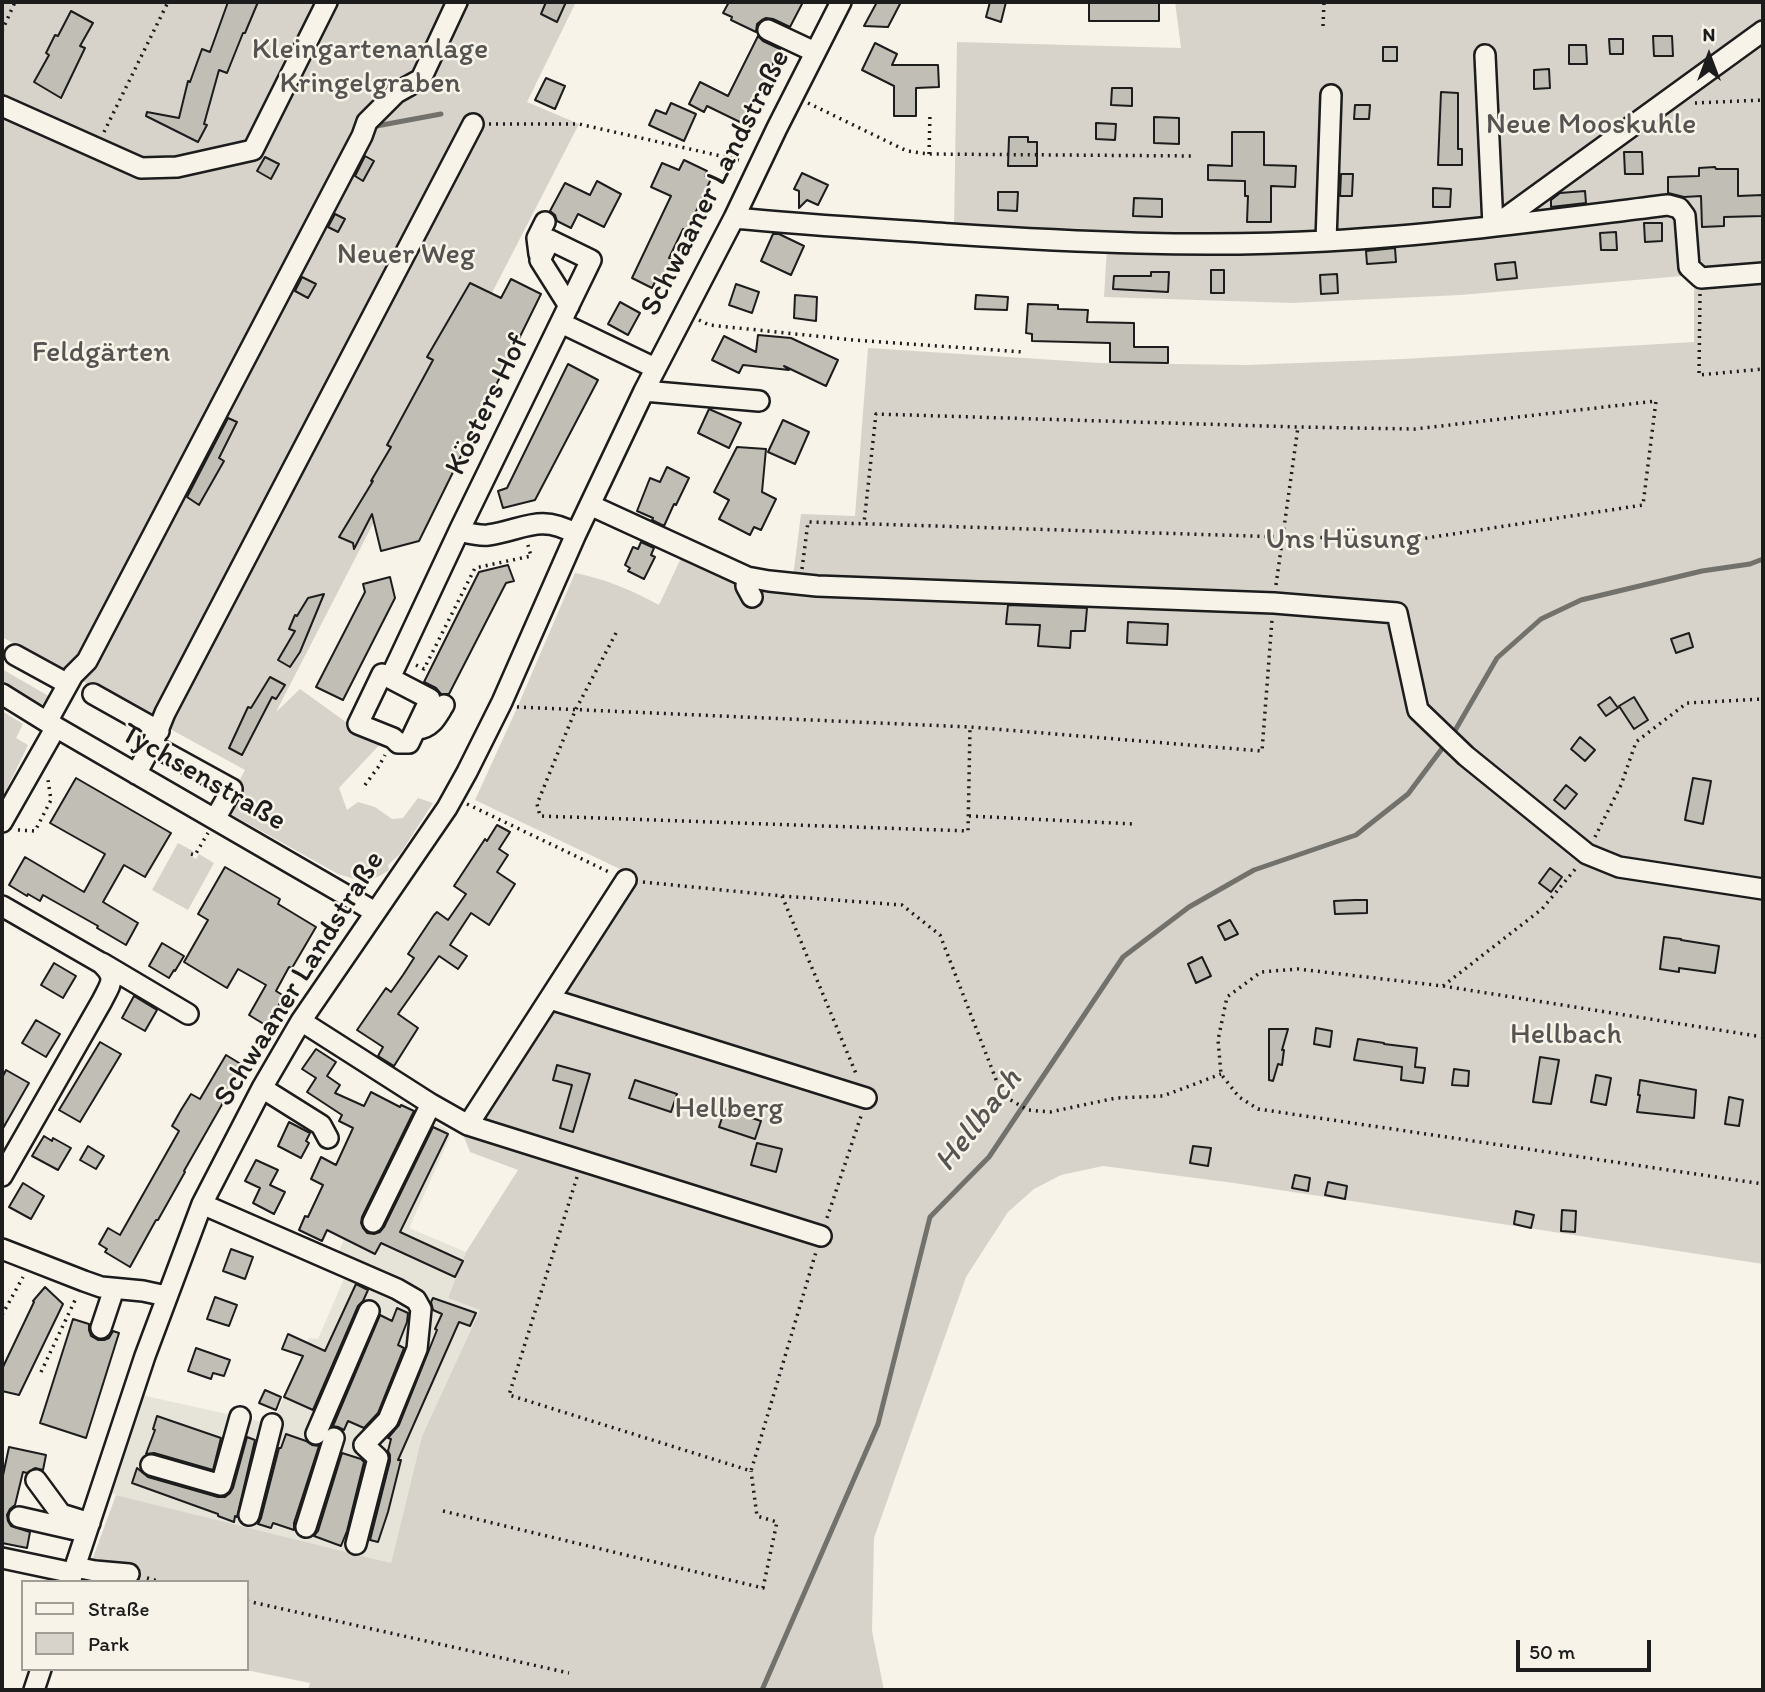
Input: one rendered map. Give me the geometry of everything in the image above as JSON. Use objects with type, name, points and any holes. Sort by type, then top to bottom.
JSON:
[{"type":"street","points":[[2,106],[141,168],[177,167],[253,150],[327,2]]},
{"type":"street","points":[[7,826],[43,751],[68,684],[87,661],[367,122],[396,93],[421,79],[457,2]]},
{"type":"street","name":"Schwaaner Landstraße","points":[[73,1574],[132,1393],[202,1205],[262,1088],[301,1021],[447,808],[467,772],[502,702],[576,534],[655,368],[734,218],[841,2]]},
{"type":"street","points":[[770,26],[818,47]]},
{"type":"street","points":[[1493,226],[1763,31]]},
{"type":"street","points":[[1485,55],[1493,226]]},
{"type":"street","points":[[1326,241],[1331,95]]},
{"type":"street","points":[[136,774],[473,124]]},
{"type":"street","points":[[734,218],[802,225],[1068,242],[1199,245],[1326,241],[1493,226],[1668,205],[1679,208],[1685,216],[1689,267],[1701,278],[1763,273]]},
{"type":"street","points":[[545,222],[537,238],[540,260],[565,314],[655,368]]},
{"type":"street","name":"Kösters Hof","points":[[393,738],[358,724],[382,674],[390,678],[591,260],[551,240],[540,260]]},
{"type":"street","points":[[644,391],[759,401]]},
{"type":"street","points":[[590,505],[747,577],[769,581],[800,585],[1274,603],[1397,613],[1418,710],[1466,756],[1587,854],[1619,867],[1763,889]]},
{"type":"street","points":[[459,531],[488,535],[548,523],[576,534]]},
{"type":"street","points":[[747,577],[746,586],[752,597]]},
{"type":"street","points":[[15,655],[68,684]]},
{"type":"street","points":[[390,678],[430,699],[409,743],[398,743],[393,738]]},
{"type":"street","name":"Tychsenstraße","points":[[2,694],[213,823],[375,912]]},
{"type":"street","points":[[93,694],[232,789],[213,823]]},
{"type":"street","points":[[416,729],[422,730],[431,725],[444,705]]},
{"type":"street","points":[[463,1123],[550,999],[626,880]]},
{"type":"street","points":[[2,906],[188,1014]]},
{"type":"street","points":[[2,1176],[108,989],[110,973],[101,963]]},
{"type":"street","points":[[550,999],[866,1098]]},
{"type":"street","points":[[301,1021],[463,1123],[821,1236]]},
{"type":"street","points":[[262,1088],[321,1125],[328,1138]]},
{"type":"street","points":[[373,1222],[431,1104]]},
{"type":"street","points":[[202,1205],[397,1289],[416,1300],[421,1309],[417,1349],[388,1420],[365,1445],[378,1458],[356,1544]]},
{"type":"street","points":[[2,1249],[100,1286],[143,1291],[166,1297]]},
{"type":"street","points":[[95,1326],[100,1286]]},
{"type":"street","points":[[306,1527],[325,1436],[369,1311]]},
{"type":"street","points":[[151,1465],[221,1485],[240,1418]]},
{"type":"street","points":[[250,1515],[272,1424]]},
{"type":"street","points":[[36,1480],[61,1514],[89,1528]]},
{"type":"street","points":[[19,1517],[89,1528]]},
{"type":"street","points":[[2,1558],[73,1574],[94,1571],[129,1574]]},
{"type":"street","points":[[34,1690],[40,1671]]},
{"type":"path","points":[[2,31],[15,2]]},
{"type":"path","points":[[96,149],[168,2]]},
{"type":"path","points":[[1323,26],[1324,2]]},
{"type":"path","points":[[793,96],[907,150],[929,154],[1194,156]]},
{"type":"path","points":[[1662,105],[1763,100]]},
{"type":"path","points":[[929,154],[930,113]]},
{"type":"path","points":[[473,124],[579,124],[760,164]]},
{"type":"path","points":[[1701,278],[1699,375],[1763,369]]},
{"type":"path","points":[[684,314],[709,325],[854,340],[1023,352]]},
{"type":"path","points":[[800,585],[808,522],[1420,540],[1643,505],[1656,401],[1415,429],[876,414],[864,523]]},
{"type":"path","points":[[502,702],[517,708],[970,727],[1262,751],[1274,603],[1298,427]]},
{"type":"path","points":[[400,657],[424,669],[475,568],[531,556],[523,526]]},
{"type":"path","points":[[616,633],[575,711],[537,804],[540,816],[968,831],[970,727]]},
{"type":"path","points":[[1443,986],[1542,909],[1587,854],[1620,785],[1636,742],[1687,703],[1763,699]]},
{"type":"path","points":[[365,785],[379,766],[393,738]]},
{"type":"path","points":[[7,826],[35,831],[51,800],[43,751]]},
{"type":"path","points":[[464,803],[626,880],[902,905],[940,935],[1002,1095],[1028,1110],[1050,1112],[1116,1098],[1163,1096],[1221,1074]]},
{"type":"path","points":[[968,816],[1134,824]]},
{"type":"path","points":[[191,854],[195,855],[213,823]]},
{"type":"path","points":[[443,1511],[763,1588],[777,1522],[757,1516],[751,1471],[821,1236],[866,1098],[782,896]]},
{"type":"path","points":[[1763,1037],[1443,986],[1298,970],[1261,972],[1227,997],[1218,1040],[1221,1074],[1239,1097],[1258,1109],[1763,1184]]},
{"type":"path","points":[[582,1162],[509,1395],[751,1471]]},
{"type":"path","points":[[2,1315],[33,1260]]},
{"type":"path","points":[[41,1372],[100,1286]]},
{"type":"path","points":[[248,1601],[569,1673]]},
{"type":"shaded area","points":[[402,1102],[448,1130],[450,1137],[409,1228],[466,1252],[448,1298],[480,1310],[422,1436],[391,1563],[116,1495],[102,1489],[132,1393],[272,1424],[309,1338],[318,1339],[346,1274],[337,1256],[351,1224],[348,1214]]},
{"type":"green space","points":[[2,2],[576,2],[527,102],[579,124],[276,712],[300,689],[350,725],[383,741],[339,788],[347,810],[358,802],[375,807],[392,819],[403,818],[418,798],[433,803],[400,854],[388,865],[389,870],[376,878],[358,880],[338,874],[229,813],[234,806],[228,802],[245,770],[2,637]]},
{"type":"green space","points":[[1175,2],[1763,2],[1763,1264],[1234,1183],[1103,1166],[1061,1175],[1034,1189],[1008,1212],[966,1277],[874,1538],[872,1631],[884,1690],[308,1690],[310,1683],[248,1670],[248,1580],[85,1580],[116,1495],[391,1563],[422,1436],[480,1310],[448,1298],[466,1252],[518,1170],[470,1152],[464,1137],[464,1123],[624,871],[475,800],[575,573],[618,586],[659,605],[681,558],[746,586],[793,577],[801,514],[855,516],[868,348],[1101,363],[1246,365],[1694,342],[1694,275],[1460,295],[1292,303],[1104,297],[1107,247],[1313,237],[954,230],[957,42],[1181,48]]},
{"type":"green space","points":[[2,669],[52,698],[40,705],[2,683]]},
{"type":"green space","points":[[2,711],[23,724],[16,738],[28,745],[2,799]]},
{"type":"green space","points":[[178,843],[193,851],[191,856],[196,859],[199,854],[214,863],[188,910],[152,890]]},
{"type":"building","points":[[228,2],[258,2],[227,73],[219,70],[204,124],[207,125],[198,142],[146,116],[147,112],[179,118],[188,81],[190,82],[202,49],[210,52]]},
{"type":"building","points":[[546,2],[566,2],[557,22],[541,14]]},
{"type":"building","points":[[729,2],[803,2],[790,27],[766,18],[757,24],[756,32],[723,13]]},
{"type":"building","points":[[877,2],[901,2],[888,27],[864,26]]},
{"type":"building","points":[[990,2],[1006,2],[1001,22],[986,17]]},
{"type":"building","points":[[1089,2],[1159,2],[1159,21],[1089,21]]},
{"type":"building","points":[[71,11],[93,23],[80,46],[85,48],[61,98],[34,82],[49,55],[46,53],[55,35],[58,36]]},
{"type":"building","points":[[758,36],[780,49],[744,124],[707,106],[704,112],[689,104],[700,82],[728,96]]},
{"type":"building","points":[[1653,36],[1672,36],[1673,56],[1654,56]]},
{"type":"building","points":[[1609,39],[1623,39],[1623,54],[1610,54]]},
{"type":"building","points":[[875,43],[897,54],[892,65],[938,65],[939,87],[916,88],[916,116],[894,116],[894,86],[862,70]]},
{"type":"building","points":[[1569,45],[1586,45],[1587,64],[1569,64]]},
{"type":"building","points":[[1383,47],[1397,47],[1397,61],[1383,61]]},
{"type":"building","points":[[1549,69],[1550,88],[1534,89],[1534,70]]},
{"type":"building","points":[[546,78],[565,86],[555,109],[535,100]]},
{"type":"building","points":[[1112,88],[1132,88],[1132,106],[1111,105]]},
{"type":"building","points":[[1441,92],[1458,93],[1458,149],[1462,149],[1462,165],[1438,165]]},
{"type":"building","points":[[671,103],[696,114],[684,141],[649,125],[656,110],[666,114]]},
{"type":"building","points":[[1355,105],[1370,105],[1369,119],[1354,119]]},
{"type":"building","points":[[1154,117],[1179,118],[1179,144],[1154,143]]},
{"type":"building","points":[[1096,123],[1116,124],[1115,140],[1096,139]]},
{"type":"building","points":[[1232,132],[1264,132],[1264,165],[1296,166],[1295,187],[1271,186],[1271,222],[1247,222],[1248,196],[1245,196],[1245,181],[1208,180],[1208,165],[1232,166]]},
{"type":"building","points":[[1009,137],[1028,137],[1028,142],[1037,142],[1037,166],[1008,166]]},
{"type":"building","points":[[1624,152],[1642,152],[1643,174],[1625,174]]},
{"type":"building","points":[[365,156],[374,161],[363,181],[355,176]]},
{"type":"building","points":[[265,157],[279,164],[271,179],[257,171]]},
{"type":"building","points":[[684,160],[707,171],[705,176],[711,179],[687,231],[683,229],[669,258],[672,260],[663,279],[658,276],[652,288],[632,278],[671,196],[651,187],[662,163],[679,170]]},
{"type":"building","points":[[1699,168],[1738,169],[1738,196],[1763,195],[1763,216],[1724,217],[1724,226],[1702,227],[1701,196],[1684,197],[1668,193],[1668,177],[1699,176]]},
{"type":"building","points":[[802,173],[828,185],[818,205],[807,200],[799,208],[799,191],[794,189]]},
{"type":"building","points":[[1341,174],[1353,174],[1352,196],[1340,196]]},
{"type":"building","points":[[597,181],[621,194],[604,227],[578,214],[571,228],[557,221],[550,211],[565,183],[590,195]]},
{"type":"building","points":[[1433,188],[1451,189],[1450,207],[1433,207]]},
{"type":"building","points":[[1585,191],[1586,203],[1551,207],[1551,200],[1560,193]]},
{"type":"building","points":[[998,192],[1018,192],[1017,211],[998,210]]},
{"type":"building","points":[[1134,198],[1162,199],[1162,217],[1133,216]]},
{"type":"building","points":[[335,214],[345,219],[338,232],[328,227]]},
{"type":"building","points":[[1644,223],[1662,223],[1662,241],[1645,242]]},
{"type":"building","points":[[1616,232],[1617,250],[1601,250],[1600,233]]},
{"type":"building","points":[[773,234],[779,234],[804,246],[791,275],[761,261]]},
{"type":"building","points":[[1395,248],[1396,262],[1367,264],[1366,251]]},
{"type":"building","points":[[1515,262],[1517,278],[1497,280],[1495,264]]},
{"type":"building","points":[[1211,270],[1224,270],[1224,293],[1211,293]]},
{"type":"building","points":[[1151,272],[1169,272],[1168,292],[1113,289],[1114,276],[1151,276]]},
{"type":"building","points":[[1337,274],[1338,293],[1321,294],[1320,275]]},
{"type":"building","points":[[302,277],[316,284],[308,298],[295,291]]},
{"type":"building","points":[[511,279],[541,294],[419,541],[381,551],[372,514],[354,549],[353,543],[339,537],[391,447],[387,445],[433,360],[427,357],[470,283],[501,298]]},
{"type":"building","points":[[736,284],[759,292],[752,313],[729,305]]},
{"type":"building","points":[[795,295],[817,297],[816,321],[794,318]]},
{"type":"building","points":[[976,295],[1008,297],[1007,310],[975,309]]},
{"type":"building","points":[[620,302],[640,313],[628,335],[608,324]]},
{"type":"building","points":[[1028,304],[1088,310],[1087,322],[1134,323],[1134,347],[1168,347],[1168,363],[1110,362],[1110,343],[1032,341],[1032,334],[1026,333]]},
{"type":"building","points":[[758,335],[791,338],[838,360],[826,386],[784,366],[789,370],[743,365],[739,373],[712,360],[724,336],[756,352]]},
{"type":"building","points":[[568,364],[598,380],[535,500],[503,508],[498,491],[507,488]]},
{"type":"building","points":[[709,409],[741,423],[729,448],[698,433]]},
{"type":"building","points":[[228,418],[237,422],[219,458],[224,461],[199,505],[187,497]]},
{"type":"building","points":[[783,420],[809,432],[795,464],[768,452]]},
{"type":"building","points":[[737,447],[766,449],[762,492],[776,499],[761,530],[754,527],[750,535],[719,519],[729,500],[714,492]]},
{"type":"building","points":[[667,467],[689,478],[664,526],[637,511],[650,478],[660,482]]},
{"type":"building","points":[[641,542],[654,548],[651,555],[655,557],[644,579],[628,571],[630,568],[625,565],[633,547],[638,549]]},
{"type":"building","points":[[508,565],[514,581],[506,583],[449,694],[441,694],[424,682],[479,572]]},
{"type":"building","points":[[390,577],[395,598],[343,700],[316,687],[365,592],[363,584]]},
{"type":"building","points":[[324,594],[300,652],[290,667],[278,660],[295,631],[289,629],[295,615],[297,616],[308,598]]},
{"type":"building","points":[[1008,605],[1087,608],[1085,631],[1071,631],[1070,648],[1038,646],[1040,625],[1006,624]]},
{"type":"building","points":[[1128,622],[1168,624],[1167,645],[1127,643]]},
{"type":"building","points":[[1689,633],[1693,647],[1676,653],[1671,639]]},
{"type":"building","points":[[270,677],[285,685],[276,699],[272,697],[242,755],[229,748],[248,707],[251,708]]},
{"type":"building","points":[[1610,697],[1618,708],[1606,716],[1598,705]]},
{"type":"building","points":[[1634,697],[1648,720],[1634,729],[1619,706]]},
{"type":"building","points":[[1580,737],[1595,750],[1585,761],[1571,749]]},
{"type":"building","points":[[76,778],[171,833],[145,877],[124,865],[103,902],[138,923],[126,945],[43,895],[40,901],[9,885],[25,857],[84,892],[105,854],[50,823]]},
{"type":"building","points":[[1693,778],[1711,781],[1703,824],[1685,820]]},
{"type":"building","points":[[1566,785],[1577,794],[1565,809],[1554,800]]},
{"type":"building","points":[[497,825],[510,832],[499,849],[508,855],[497,872],[515,884],[489,925],[471,913],[450,945],[467,956],[458,969],[439,956],[398,1014],[418,1028],[394,1066],[378,1056],[383,1047],[357,1030],[386,988],[391,992],[403,975],[414,958],[408,954],[434,915],[437,912],[448,920],[466,894],[454,886]]},
{"type":"building","points":[[225,867],[280,899],[278,904],[316,927],[276,991],[284,996],[267,1026],[249,1015],[266,985],[238,969],[227,988],[184,962],[208,920],[198,914]]},
{"type":"building","points":[[1550,868],[1562,877],[1551,892],[1539,883]]},
{"type":"building","points":[[1367,900],[1367,913],[1335,914],[1334,901]]},
{"type":"building","points":[[1230,920],[1238,934],[1225,940],[1218,926]]},
{"type":"building","points":[[1664,937],[1719,946],[1715,973],[1679,968],[1679,972],[1660,969]]},
{"type":"building","points":[[162,943],[184,956],[169,978],[149,966]]},
{"type":"building","points":[[1202,957],[1211,976],[1196,983],[1188,964]]},
{"type":"building","points":[[54,963],[76,976],[63,998],[41,985]]},
{"type":"building","points":[[134,996],[157,1010],[145,1031],[122,1018]]},
{"type":"building","points":[[36,1020],[60,1034],[46,1057],[22,1043]]},
{"type":"building","points":[[1316,1028],[1332,1031],[1330,1047],[1314,1044]]},
{"type":"building","points":[[1269,1029],[1288,1029],[1282,1050],[1282,1065],[1278,1064],[1273,1081],[1269,1080]]},
{"type":"building","points":[[1358,1039],[1417,1048],[1415,1067],[1425,1068],[1423,1083],[1401,1080],[1402,1067],[1354,1060]]},
{"type":"building","points":[[100,1042],[121,1054],[80,1122],[59,1110]]},
{"type":"building","points":[[316,1049],[336,1062],[327,1076],[340,1085],[335,1093],[364,1106],[371,1092],[414,1111],[362,1217],[361,1223],[367,1233],[380,1232],[384,1227],[433,1127],[448,1134],[400,1232],[463,1261],[455,1277],[381,1243],[375,1254],[327,1230],[322,1241],[299,1230],[323,1185],[311,1179],[321,1157],[336,1165],[353,1128],[339,1121],[342,1115],[307,1092],[316,1078],[302,1069]]},
{"type":"building","points":[[226,1055],[244,1066],[130,1267],[105,1252],[107,1249],[99,1244],[108,1228],[120,1235],[179,1131],[172,1126],[181,1110],[191,1094],[200,1099]]},
{"type":"building","points":[[1540,1057],[1559,1060],[1551,1104],[1533,1102]]},
{"type":"building","points":[[557,1065],[590,1074],[573,1132],[560,1128],[572,1085],[553,1080]]},
{"type":"building","points":[[1454,1069],[1469,1071],[1468,1086],[1452,1085]]},
{"type":"building","points":[[6,1070],[29,1083],[2,1130],[2,1078]]},
{"type":"building","points":[[1596,1075],[1611,1078],[1606,1105],[1591,1102]]},
{"type":"building","points":[[635,1080],[677,1094],[671,1112],[629,1098]]},
{"type":"building","points":[[1640,1080],[1696,1090],[1694,1118],[1637,1112]]},
{"type":"building","points":[[1729,1097],[1743,1100],[1739,1126],[1725,1124]]},
{"type":"building","points":[[725,1109],[761,1121],[755,1139],[719,1127]]},
{"type":"building","points":[[289,1122],[310,1133],[306,1141],[309,1143],[301,1158],[278,1146]]},
{"type":"building","points":[[44,1136],[71,1148],[58,1170],[32,1156]]},
{"type":"building","points":[[757,1143],[782,1149],[776,1172],[751,1165]]},
{"type":"building","points":[[88,1146],[104,1156],[96,1169],[80,1160]]},
{"type":"building","points":[[1193,1146],[1211,1148],[1208,1166],[1190,1163]]},
{"type":"building","points":[[256,1160],[278,1170],[270,1185],[285,1192],[274,1214],[253,1203],[260,1188],[245,1181]]},
{"type":"building","points":[[1295,1175],[1310,1178],[1308,1191],[1292,1188]]},
{"type":"building","points":[[1328,1182],[1347,1186],[1345,1199],[1325,1195]]},
{"type":"building","points":[[23,1183],[44,1196],[31,1219],[9,1207]]},
{"type":"building","points":[[1562,1210],[1576,1211],[1575,1232],[1561,1231]]},
{"type":"building","points":[[1516,1211],[1534,1215],[1531,1228],[1514,1224]]},
{"type":"building","points":[[231,1249],[253,1257],[245,1279],[223,1271]]},
{"type":"building","points":[[356,1284],[368,1290],[358,1306],[313,1410],[284,1397],[303,1356],[282,1349],[288,1334],[325,1351]]},
{"type":"building","points":[[45,1287],[63,1304],[19,1395],[2,1391],[2,1369],[33,1301]]},
{"type":"building","points":[[215,1297],[237,1305],[229,1326],[207,1319]]},
{"type":"building","points":[[433,1298],[476,1313],[470,1326],[459,1322],[398,1460],[401,1460],[378,1542],[370,1540],[390,1461],[388,1451],[391,1439],[388,1438],[399,1425],[437,1330],[435,1329],[442,1314],[433,1310]]},
{"type":"building","points":[[397,1308],[408,1313],[398,1345],[404,1348],[378,1413],[364,1428],[348,1421],[344,1430],[333,1426],[380,1315],[392,1321]]},
{"type":"building","points":[[73,1319],[89,1324],[91,1336],[98,1340],[109,1338],[113,1331],[119,1333],[86,1438],[40,1423]]},
{"type":"building","points":[[196,1348],[230,1360],[224,1376],[213,1373],[211,1379],[188,1371]]},
{"type":"building","points":[[265,1390],[281,1397],[276,1410],[259,1403]]},
{"type":"building","points":[[157,1416],[221,1438],[213,1470],[154,1453],[146,1454]]},
{"type":"building","points":[[286,1434],[319,1446],[294,1530],[273,1523],[271,1528],[258,1524],[279,1448]]},
{"type":"building","points":[[247,1437],[255,1440],[234,1522],[132,1483],[137,1468],[148,1477],[225,1497],[233,1488]]},
{"type":"building","points":[[9,1447],[46,1455],[43,1470],[35,1468],[27,1473],[23,1472],[15,1505],[7,1515],[11,1526],[30,1532],[27,1548],[2,1543],[2,1480]]},
{"type":"building","points":[[342,1453],[364,1462],[341,1546],[314,1536],[318,1531]]},
{"type":"waterway","points":[[371,127],[441,114]]},
{"type":"waterway","name":"Hellbach","points":[[1453,734],[1497,658],[1541,619],[1581,600],[1763,559]]},
{"type":"waterway","name":"Hellbach","points":[[762,1690],[878,1424],[930,1217],[989,1157],[1123,957],[1189,907],[1254,870],[1356,835],[1408,794],[1444,746]]},
{"type":"park label","name":"Kleingartenanlage Kringelgraben","points":[[370,67]]},
{"type":"park label","name":"Neue Mooskuhle","points":[[1591,125]]},
{"type":"park label","name":"Neuer Weg","points":[[406,255]]},
{"type":"park label","name":"Feldgärten","points":[[101,353]]},
{"type":"park label","name":"Uns Hüsung","points":[[1343,540]]},
{"type":"park label","name":"Hellberg","points":[[729,1109]]}]
